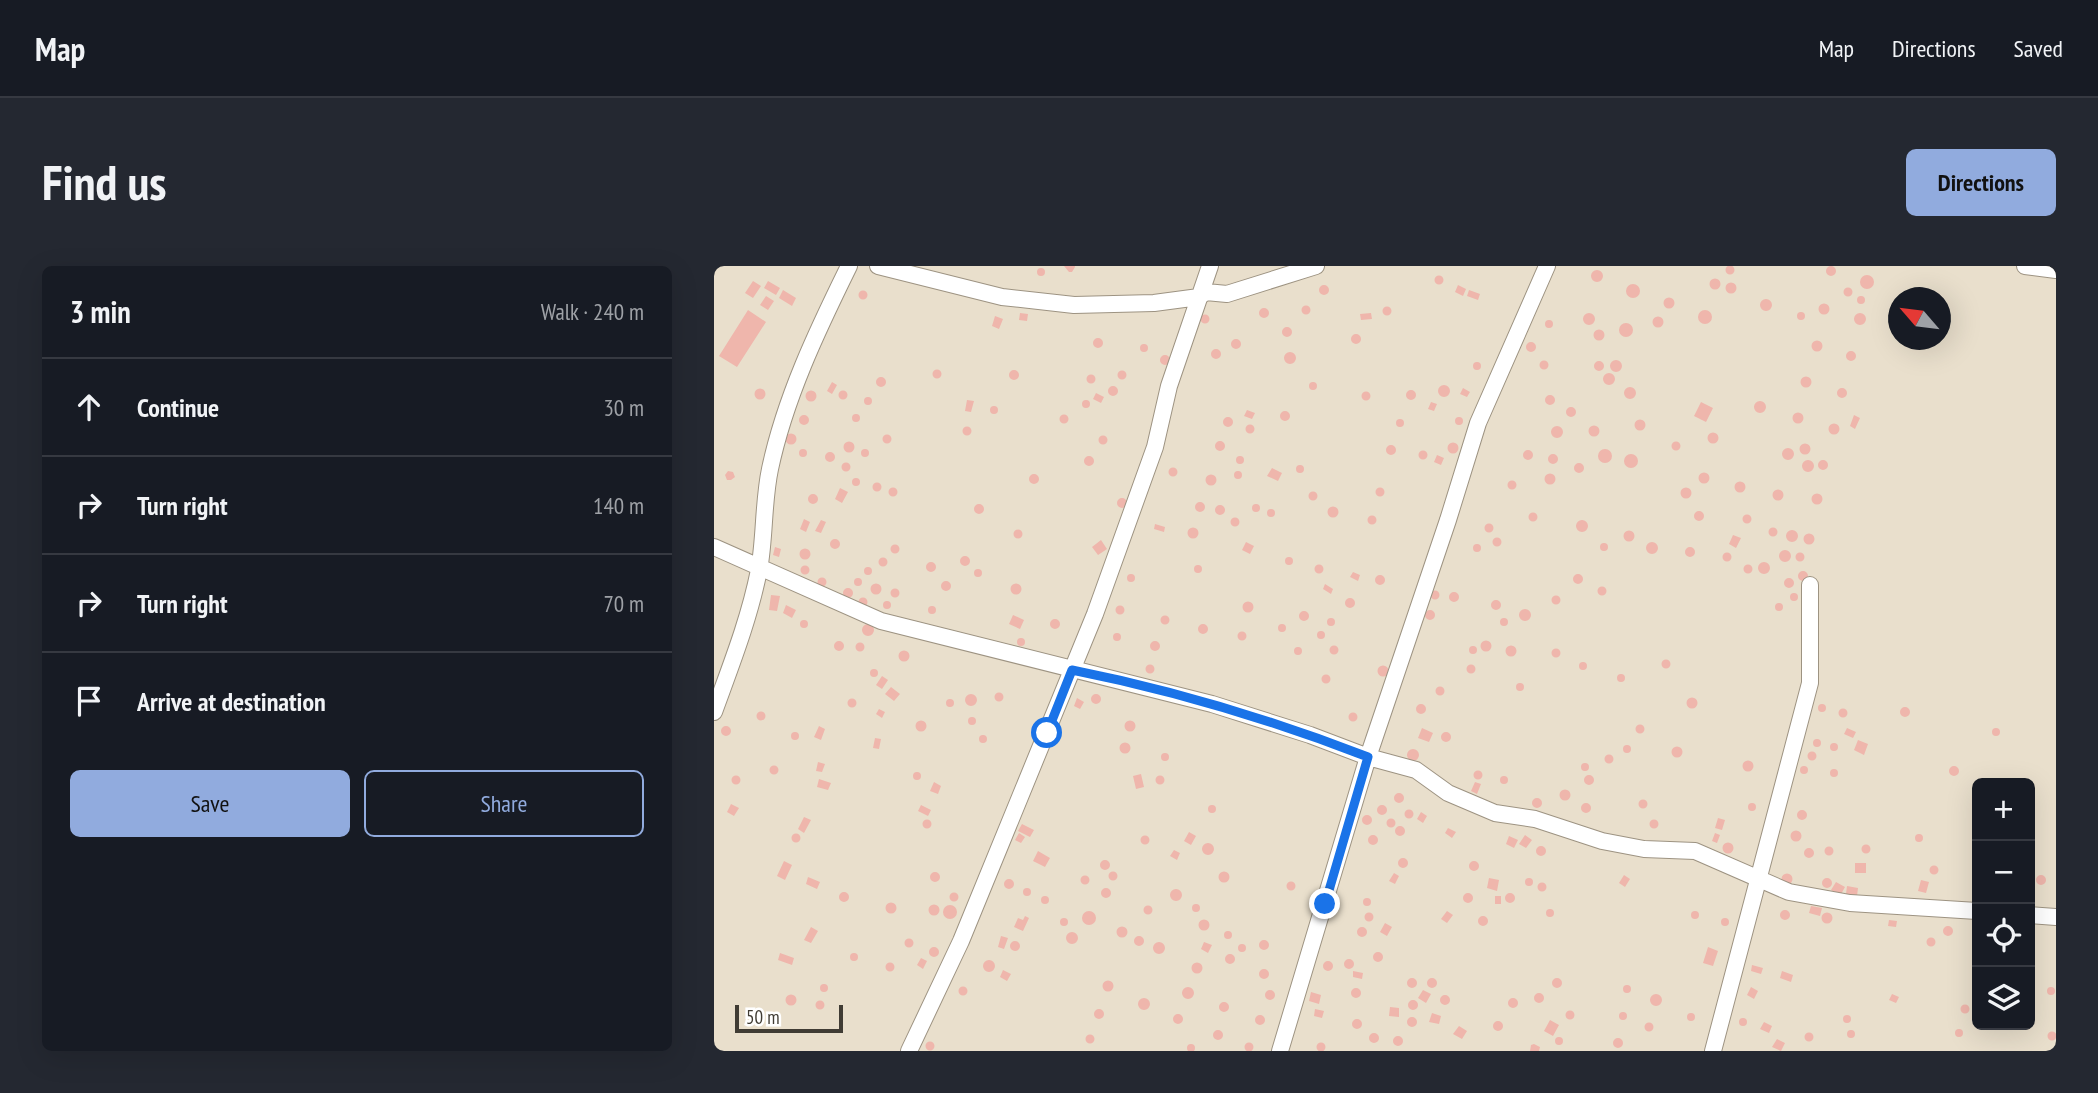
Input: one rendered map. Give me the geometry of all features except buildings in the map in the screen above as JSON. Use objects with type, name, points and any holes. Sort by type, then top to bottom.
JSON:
[{"type":"street","points":[[714,712],[740,645],[760,567],[770,469],[779,439],[808,353],[849,266]]},
{"type":"street","points":[[878,266],[1002,297],[1074,305],[1154,303],[1199,297],[1206,292],[1227,294],[1316,266]]},
{"type":"street","points":[[909,1051],[961,941],[1072,670],[1155,447],[1169,386],[1210,266]]},
{"type":"street","points":[[1280,1051],[1368,757],[1478,422],[1548,266]]},
{"type":"street","points":[[2025,266],[2056,270]]},
{"type":"street","points":[[714,547],[881,621],[1212,704],[1310,735],[1368,757],[1416,770],[1448,793],[1495,813],[1535,819],[1602,841],[1644,849],[1695,851],[1788,892],[1850,903],[1972,912]]},
{"type":"street","points":[[1713,1051],[1810,683],[1810,584]]},
{"type":"street","points":[[2035,915],[2056,917]]},
{"type":"route","points":[[1047,733],[1072,670],[1212,704],[1310,735],[1368,757],[1325,904]]}]
